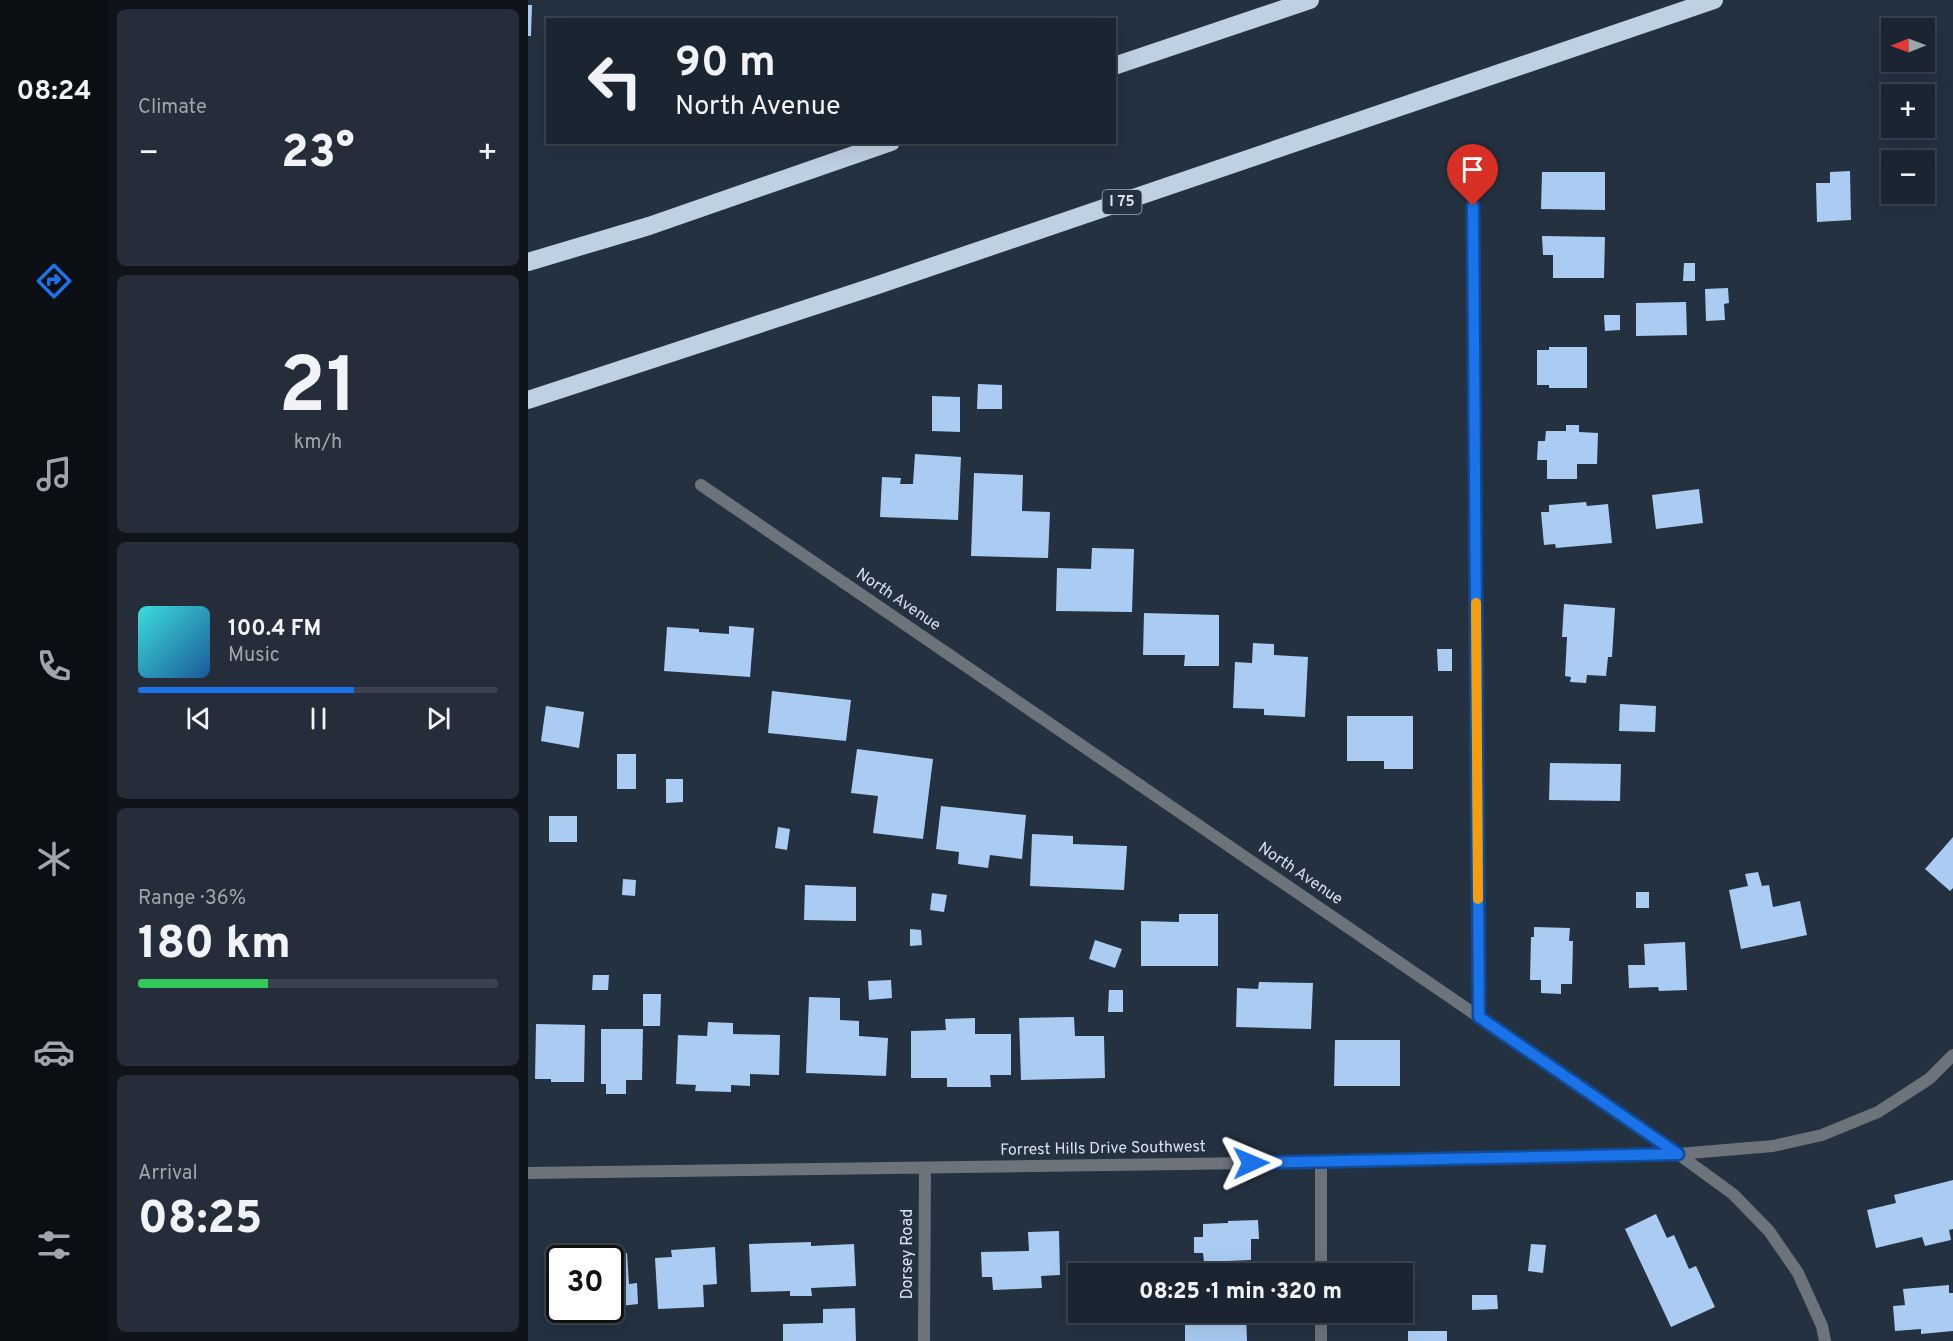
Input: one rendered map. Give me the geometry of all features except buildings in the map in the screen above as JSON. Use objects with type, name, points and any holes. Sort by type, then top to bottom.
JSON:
[{"type":"highway","points":[[1116,65],[1310,0]]},
{"type":"highway","name":"I 75","points":[[528,400],[883,283],[1714,0]]},
{"type":"highway","points":[[528,262],[649,226],[885,144]]},
{"type":"street","points":[[1473,206],[1479,1017]]},
{"type":"street","name":"North Avenue","points":[[701,485],[1479,1017],[1733,1194],[1769,1231],[1798,1273],[1822,1326],[1825,1341]]},
{"type":"street","name":"Forrest Hills Drive Southwest","points":[[528,1173],[1321,1162],[1678,1154],[1773,1146],[1822,1135],[1878,1113],[1929,1079],[1953,1055]]},
{"type":"street","points":[[1321,1162],[1321,1263]]},
{"type":"street","name":"Dorsey Road","points":[[924,1341],[925,1168]]},
{"type":"street","points":[[1322,1323],[1322,1341]]},
{"type":"slow traffic","points":[[1476,603],[1478,899]]},
{"type":"route","points":[[1251,1163],[1678,1154],[1479,1017],[1473,206]]}]
